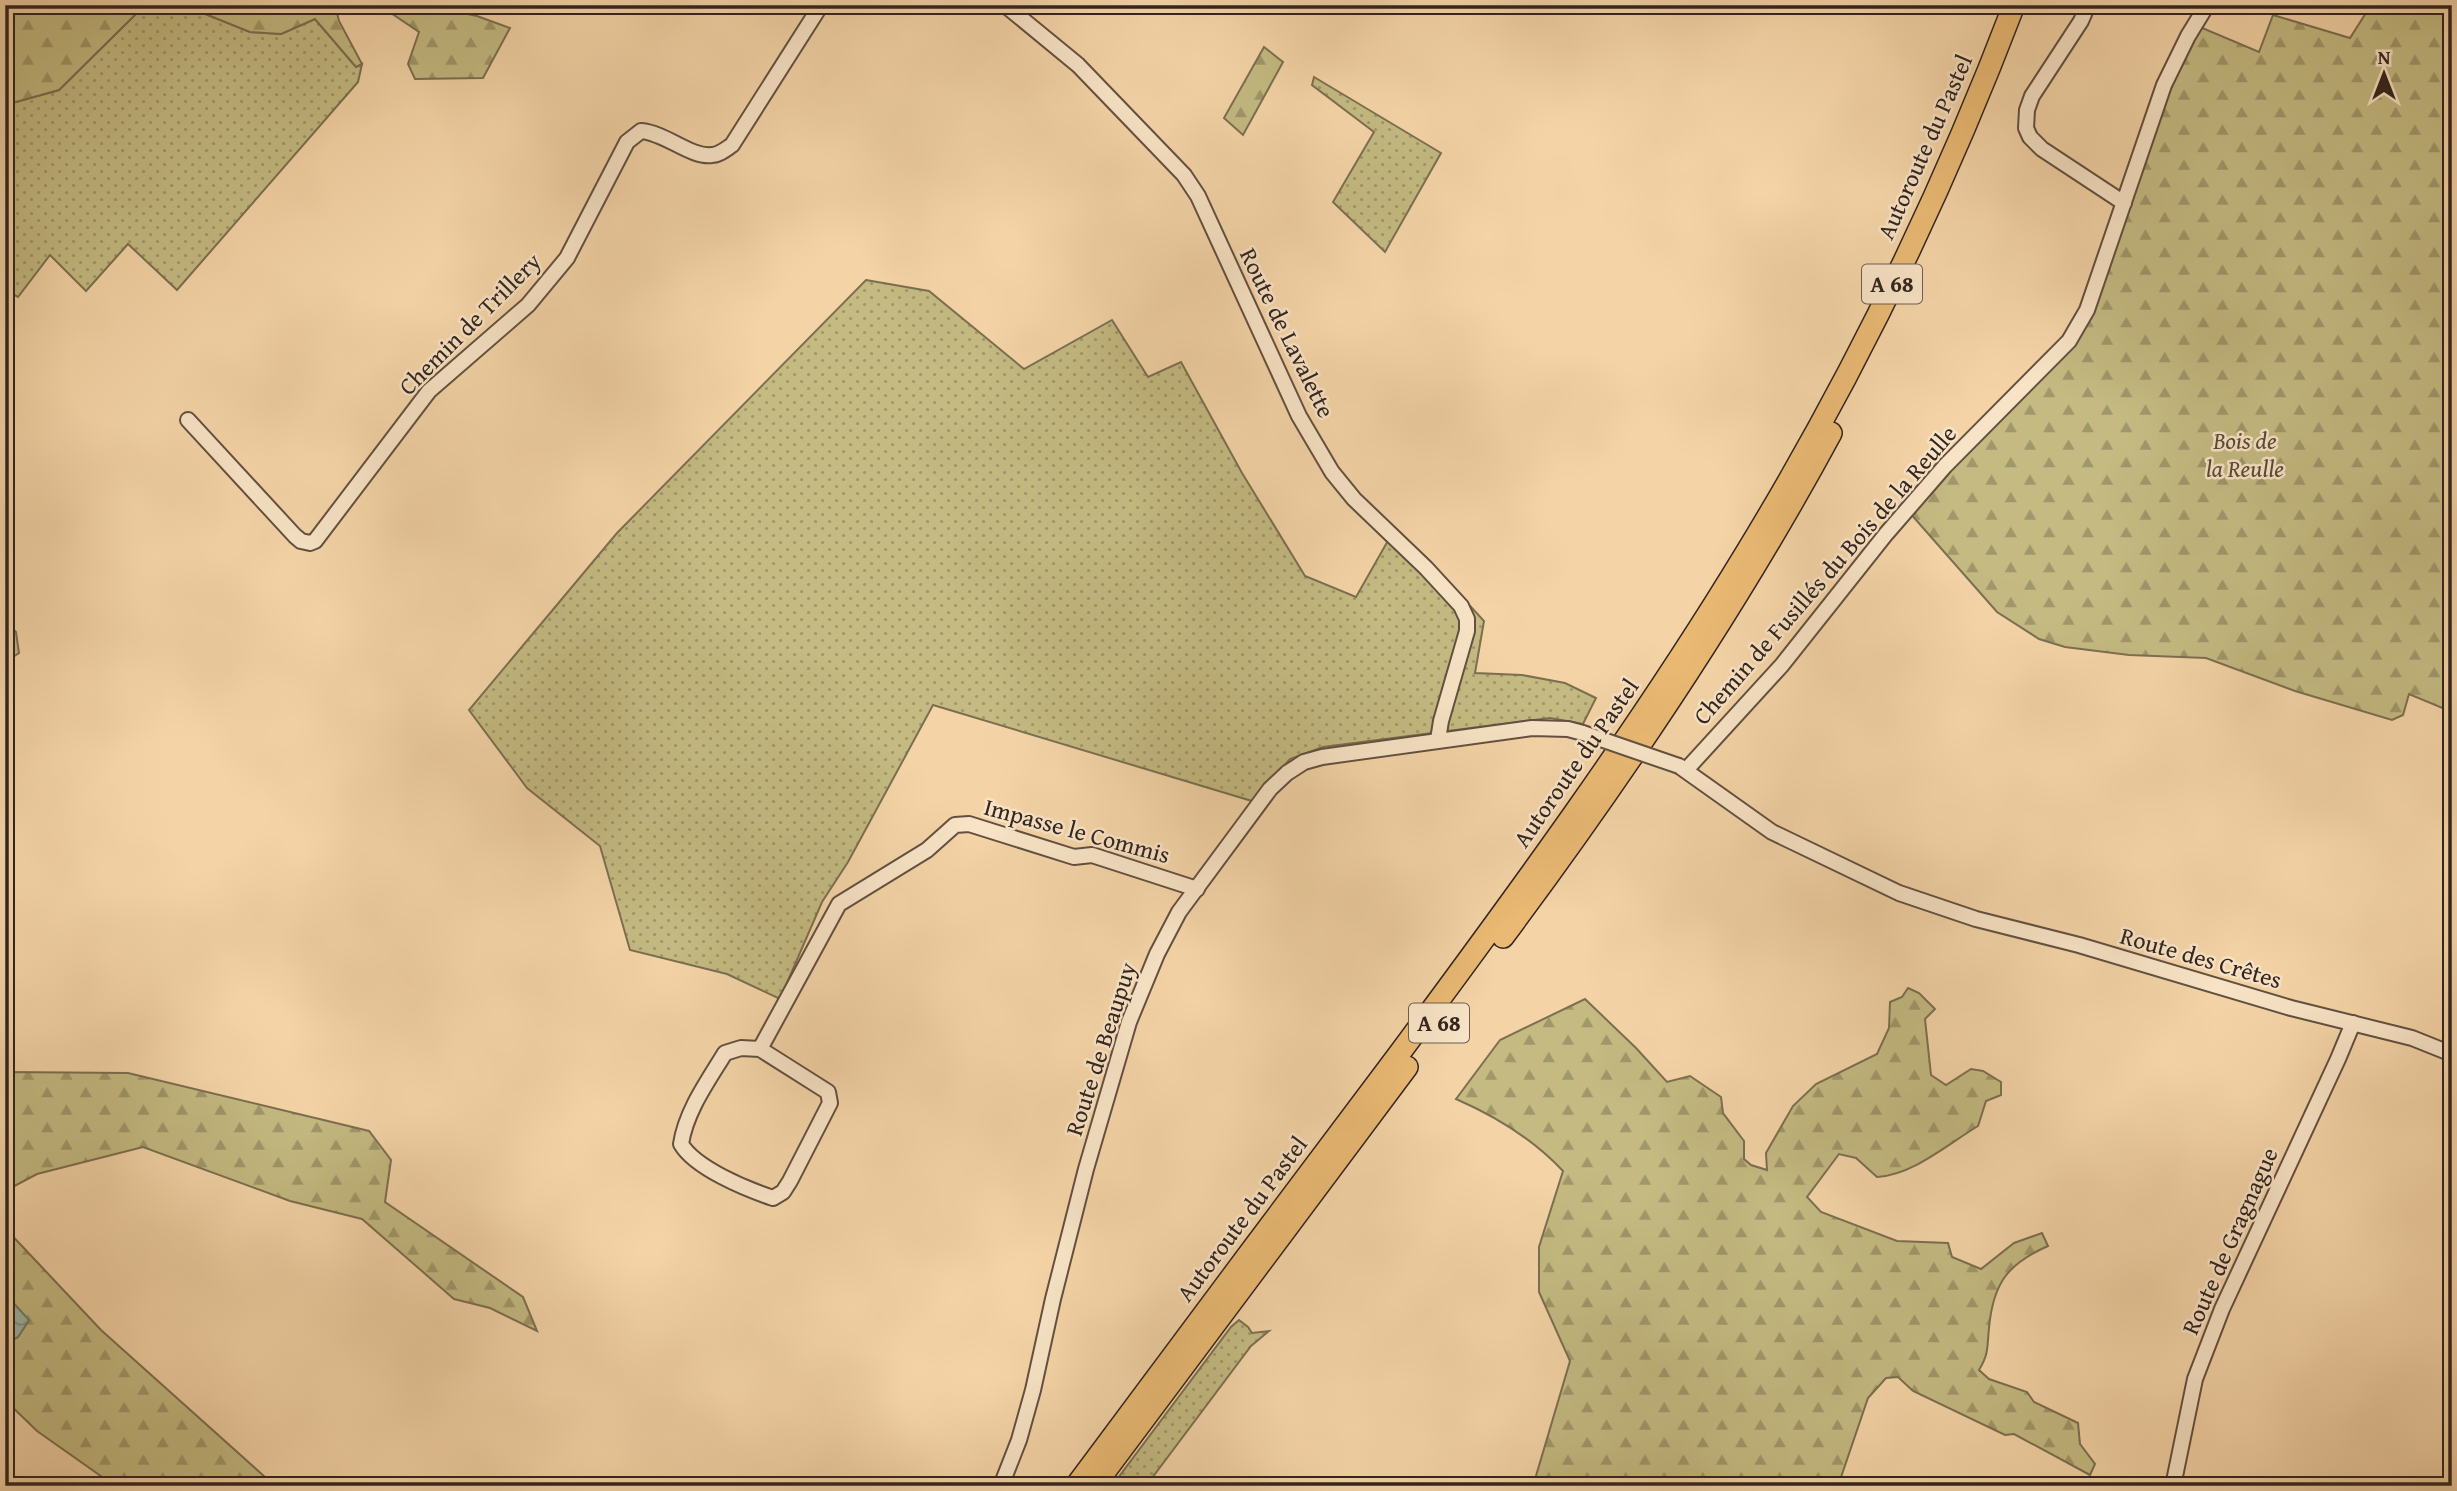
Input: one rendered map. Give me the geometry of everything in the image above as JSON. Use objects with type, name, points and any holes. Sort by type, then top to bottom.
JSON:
[{"type":"highway","name":"Autoroute du Pastel","points":[[1076,1486],[1517,893],[1614,757],[1696,633],[1747,552],[1842,383],[1936,191],[1992,64],[2014,5]]},
{"type":"highway","name":"Autoroute du Pastel","points":[[1094,1486],[1531,899],[1628,764],[1684,679],[1766,547],[1857,384],[1950,196],[2004,73],[2030,5]]},
{"type":"street","name":"Chemin de Trillery","points":[[188,420],[295,536],[301,541],[315,541],[429,391],[528,305],[567,258],[627,142],[641,131],[655,133],[699,155],[714,155],[732,145],[821,5]]},
{"type":"street","name":"Route de Lavalette","points":[[1005,5],[1078,65],[1184,175],[1198,196],[1299,416],[1332,471],[1354,499],[1426,568],[1461,606],[1467,631],[1438,734],[1446,739]]},
{"type":"street","points":[[2088,5],[2077,29],[2032,96],[2027,110],[2026,128],[2030,137],[2042,149],[2124,203]]},
{"type":"street","name":"Chemin de Fusillés du Bois de la Reulle","points":[[1683,768],[1782,665],[1885,534],[1945,466],[2069,341],[2087,310],[2164,85],[2207,5]]},
{"type":"street","points":[[1446,739],[1541,727],[1568,729],[1683,768]]},
{"type":"street","name":"Route de Beaupuy","points":[[1001,1486],[1019,1440],[1033,1390],[1086,1169],[1129,1021],[1157,954],[1179,912],[1254,808],[1287,773],[1304,762],[1322,757],[1446,739]]},
{"type":"street","name":"Route des Crêtes","points":[[1683,768],[1781,837],[1887,887],[1937,907],[2079,945],[2291,1008],[2412,1038],[2452,1054]]},
{"type":"street","name":"Impasse le Commis","points":[[760,1049],[839,904],[927,850],[956,825],[969,824],[1074,857],[1092,855],[1197,889]]},
{"type":"street","name":"Route de Gragnague","points":[[2173,1486],[2194,1379],[2217,1320],[2339,1059],[2353,1023]]},
{"type":"street","points":[[741,1048],[760,1049],[828,1092],[831,1097],[830,1104],[790,1181],[783,1192],[773,1198],[695,1160],[681,1144],[694,1106],[725,1053],[741,1048]]},
{"type":"green space","points":[[5,5],[145,5],[59,90],[5,105]]},
{"type":"green space","points":[[145,5],[183,5],[250,32],[281,34],[315,19],[356,67],[362,64],[358,82],[177,290],[128,244],[86,291],[50,255],[18,297],[5,290],[5,105],[59,90]]},
{"type":"green space","points":[[183,5],[335,5],[339,21],[362,64],[356,67],[315,19],[281,34],[250,32]]},
{"type":"green space","points":[[379,5],[438,5],[510,28],[483,78],[415,79],[408,64],[419,32]]},
{"type":"green space","name":"Bois de la Reulle","points":[[2371,5],[2452,5],[2452,712],[2409,694],[2403,715],[2392,720],[2295,691],[2206,658],[2129,655],[2065,647],[2039,639],[1997,612],[1909,512],[2062,354],[2170,82],[2200,27],[2259,52],[2273,15],[2350,38]]},
{"type":"green space","points":[[1264,47],[1283,62],[1243,135],[1224,118]]},
{"type":"green space","points":[[1314,77],[1441,153],[1385,252],[1333,202],[1374,132],[1312,85]]},
{"type":"green space","points":[[866,280],[929,291],[1024,369],[1112,320],[1148,377],[1181,362],[1242,473],[1305,576],[1356,597],[1394,530],[1484,621],[1475,673],[1522,675],[1565,683],[1596,698],[1583,724],[1550,718],[1323,747],[1290,759],[1252,801],[933,705],[848,862],[822,902],[780,999],[727,974],[630,950],[600,846],[527,788],[469,710],[617,533]]},
{"type":"green space","points":[[5,621],[16,632],[19,653],[5,662]]},
{"type":"green space","points":[[1908,988],[1919,993],[1935,1009],[1925,1019],[1931,1075],[1946,1085],[1971,1069],[1983,1071],[2001,1082],[2001,1095],[1986,1101],[1978,1126],[1930,1158],[1904,1171],[1877,1177],[1856,1158],[1839,1154],[1807,1197],[1821,1212],[1897,1241],[1948,1243],[1952,1257],[1981,1269],[2014,1243],[2042,1233],[2048,1246],[2012,1268],[1999,1287],[1991,1313],[1986,1355],[1979,1370],[1989,1379],[2027,1392],[2034,1402],[2078,1423],[2080,1444],[2095,1464],[2090,1475],[2014,1434],[2005,1435],[1913,1391],[1898,1377],[1886,1378],[1868,1398],[1838,1486],[1533,1486],[1570,1361],[1539,1292],[1539,1247],[1563,1171],[1540,1149],[1513,1130],[1456,1099],[1500,1040],[1585,999],[1667,1082],[1690,1076],[1721,1097],[1723,1113],[1744,1141],[1744,1159],[1751,1165],[1767,1170],[1766,1153],[1793,1106],[1816,1084],[1877,1054],[1889,1028],[1890,1002],[1902,997]]},
{"type":"green space","points":[[5,1072],[128,1073],[369,1131],[391,1160],[385,1202],[523,1297],[537,1331],[490,1308],[454,1299],[362,1219],[290,1201],[143,1147],[37,1174],[5,1191]]},
{"type":"green space","points":[[5,1228],[101,1330],[275,1486],[115,1486],[37,1431],[5,1400],[5,1344],[18,1337],[29,1320],[5,1294]]},
{"type":"green space","points":[[1239,1320],[1252,1333],[1269,1331],[1251,1346],[1146,1486],[1112,1486],[1231,1327]]},
{"type":"water","points":[[5,1294],[29,1320],[18,1337],[5,1344]]}]
